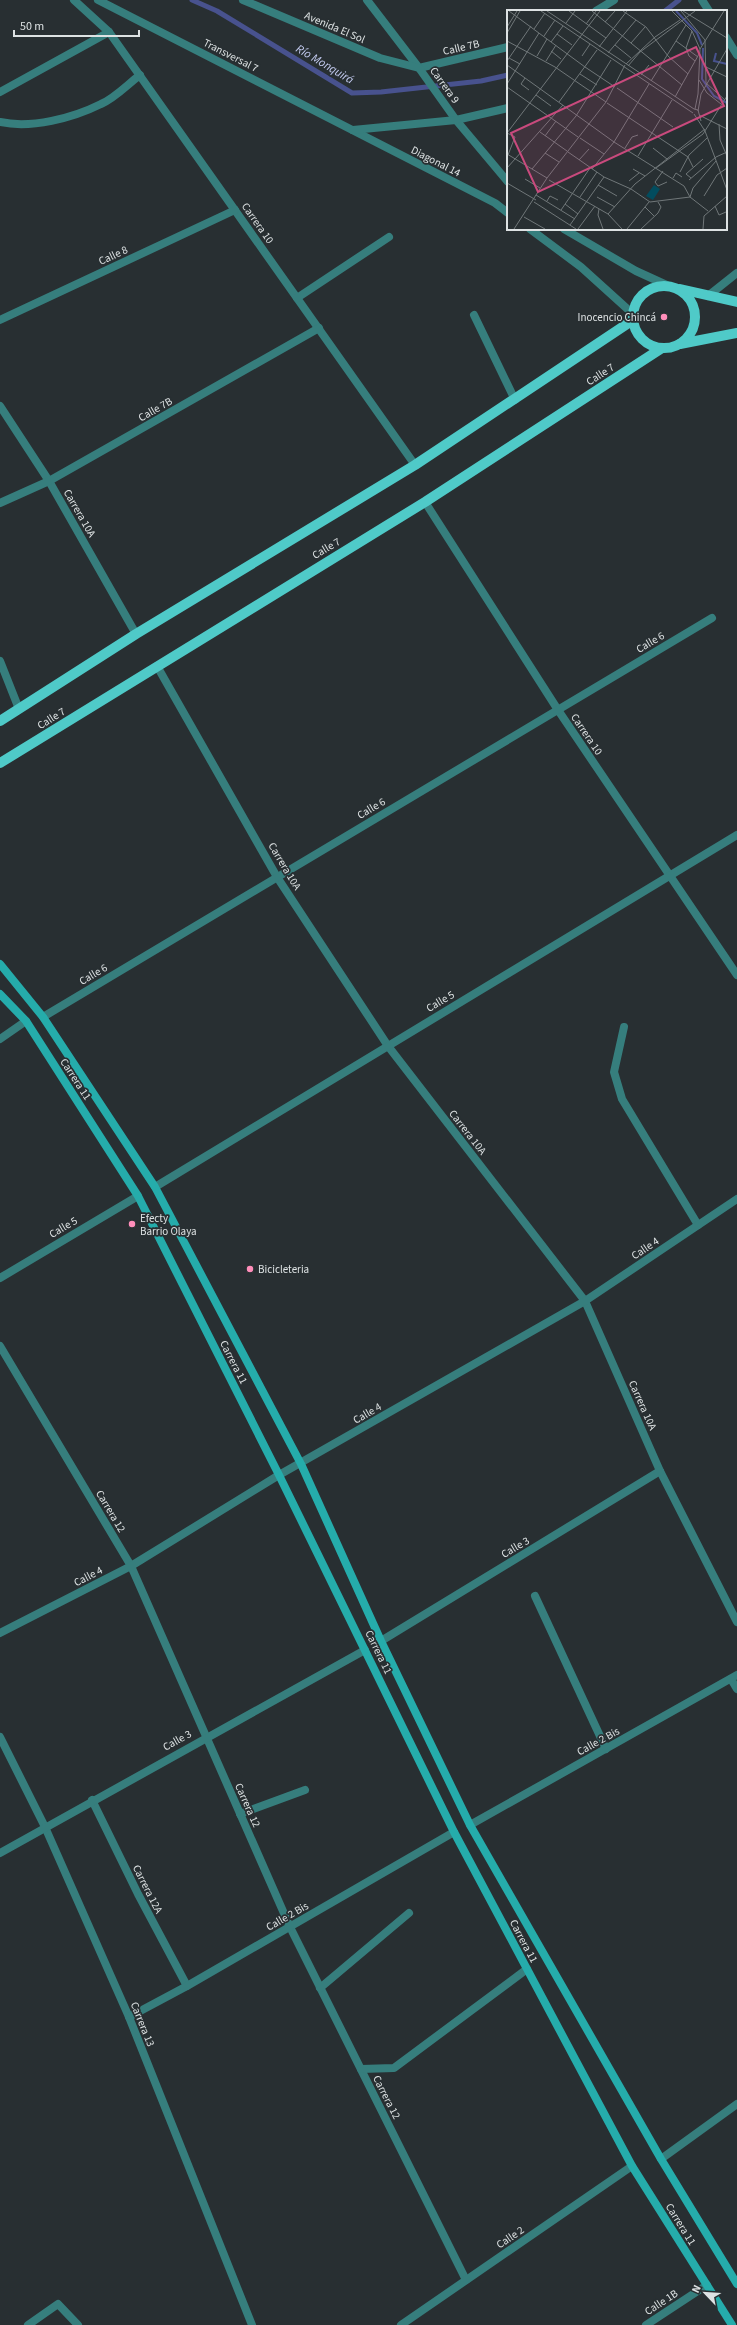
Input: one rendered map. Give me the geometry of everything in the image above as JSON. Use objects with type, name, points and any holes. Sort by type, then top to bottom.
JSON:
[{"type":"main road","points":[[737,302],[659,286],[644,294],[636,303],[633,317],[636,331],[642,339],[652,346],[662,348],[737,333]]},
{"type":"main road","points":[[673,288],[688,297],[695,315],[692,330],[678,344]]},
{"type":"main road","points":[[0,721],[136,634],[415,465],[515,400],[633,317]]},
{"type":"main road","name":"Calle 7","points":[[0,763],[425,502],[662,348]]},
{"type":"main road","name":"Carrera 11","points":[[0,964],[42,1017],[155,1187],[301,1464],[381,1641],[470,1825],[661,2159],[737,2284]]},
{"type":"main road","name":"Carrera 11","points":[[0,994],[26,1021],[138,1196],[279,1475],[454,1832],[632,2166],[732,2325]]},
{"type":"street","name":"Carrera 10","points":[[74,0],[109,32],[415,465]]},
{"type":"street","name":"Transversal 7","points":[[98,0],[353,130]]},
{"type":"street","name":"Avenida El Sol","points":[[243,0],[380,58],[422,71]]},
{"type":"street","name":"Carrera 9","points":[[367,0],[422,71],[456,120],[507,181]]},
{"type":"street","points":[[598,10],[614,0]]},
{"type":"street","points":[[703,0],[708,10]]},
{"type":"street","points":[[0,92],[109,32]]},
{"type":"street","points":[[727,39],[737,55]]},
{"type":"street","name":"Calle 7B","points":[[422,71],[507,47]]},
{"type":"street","points":[[0,122],[8,124],[56,121],[102,104],[140,75]]},
{"type":"street","points":[[353,130],[456,120],[507,108]]},
{"type":"street","name":"Diagonal 14","points":[[353,130],[495,203],[507,212]]},
{"type":"street","name":"Calle 8","points":[[0,320],[235,210]]},
{"type":"street","points":[[531,230],[580,267],[633,317]]},
{"type":"street","points":[[566,230],[636,271],[673,288]]},
{"type":"street","points":[[297,298],[389,237]]},
{"type":"street","points":[[708,296],[737,273]]},
{"type":"street","points":[[474,315],[515,400]]},
{"type":"street","name":"Calle 7B","points":[[0,503],[49,481],[319,328]]},
{"type":"street","name":"Carrera 10A","points":[[0,406],[49,481],[136,634]]},
{"type":"street","name":"Carrera 10","points":[[425,502],[558,710],[737,975]]},
{"type":"street","name":"Calle 6","points":[[42,1017],[712,618]]},
{"type":"street","points":[[0,661],[20,709]]},
{"type":"street","name":"Carrera 10A","points":[[157,666],[277,877],[388,1046],[585,1301],[660,1471],[737,1622]]},
{"type":"street","name":"Calle 5","points":[[155,1187],[737,835]]},
{"type":"street","points":[[0,1039],[26,1021]]},
{"type":"street","points":[[624,1027],[614,1072],[622,1099],[698,1225]]},
{"type":"street","name":"Calle 5","points":[[0,1278],[138,1196]]},
{"type":"street","name":"Calle 4","points":[[0,1633],[131,1566],[279,1475],[301,1464],[585,1301],[737,1199]]},
{"type":"street","name":"Carrera 12","points":[[0,1346],[131,1566],[290,1927],[466,2280]]},
{"type":"street","name":"Calle 3","points":[[381,1641],[660,1471]]},
{"type":"street","points":[[535,1596],[606,1749]]},
{"type":"street","name":"Calle 3","points":[[0,1853],[206,1736],[365,1650]]},
{"type":"street","points":[[734,1677],[737,1689]]},
{"type":"street","name":"Calle 2 Bis","points":[[470,1825],[734,1677]]},
{"type":"street","name":"Carrera 13","points":[[0,1737],[44,1827],[129,2017],[252,2325]]},
{"type":"street","points":[[240,1814],[305,1790]]},
{"type":"street","name":"Carrera 12A","points":[[92,1800],[138,1894],[187,1986]]},
{"type":"street","name":"Calle 2 Bis","points":[[129,2017],[187,1986],[454,1832]]},
{"type":"street","points":[[320,1988],[409,1913]]},
{"type":"street","points":[[361,2069],[394,2068],[527,1969]]},
{"type":"street","points":[[661,2159],[737,2104]]},
{"type":"street","name":"Calle 2","points":[[401,2325],[632,2166]]},
{"type":"street","name":"Calle 1B","points":[[646,2325],[707,2285]]},
{"type":"street","points":[[28,2325],[58,2304],[78,2325]]},
{"type":"waterway","name":"Río Monquirá","points":[[192,0],[217,11],[352,93],[381,92],[481,81],[507,75]]},
{"type":"waterway","name":"Río Monquirá","points":[[666,10],[679,0]]},
{"type":"place","name":"Inocencio Chincá","points":[[664,317]]},
{"type":"place","name":"Efecty Barrio Olaya","points":[[132,1224]]},
{"type":"place","name":"Bicicleteria","points":[[250,1269]]}]
